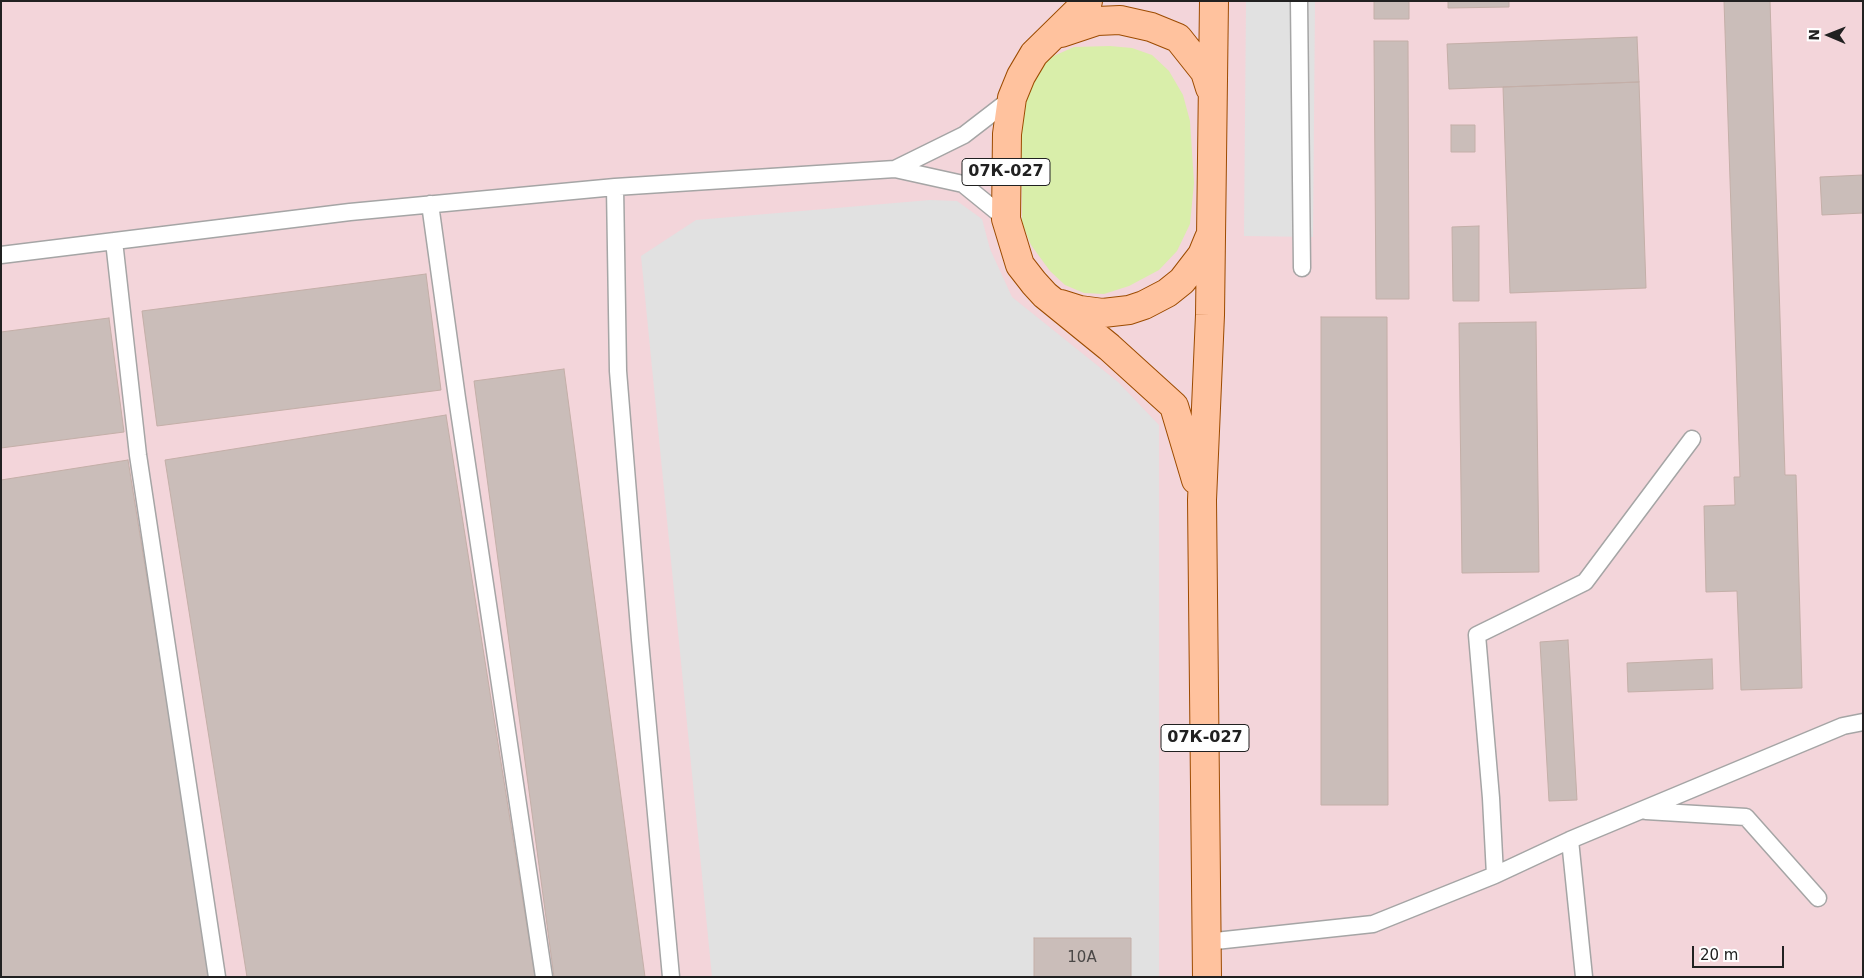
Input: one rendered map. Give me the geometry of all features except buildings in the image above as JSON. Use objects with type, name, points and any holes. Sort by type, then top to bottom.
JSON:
[{"type":"main road","name":"07К-027","points":[[1088,1],[1034,54],[1021,76],[1012,98],[1007,134],[1006,219],[1020,265],[1045,295],[1143,376],[1174,406],[1202,500]]},
{"type":"main road","name":"07К-027","points":[[1207,977],[1202,500],[1210,315],[1210,235],[1213,194],[1212,92],[1214,1]]},
{"type":"main road","points":[[1053,37],[1097,21],[1120,20],[1151,27],[1178,38],[1205,72],[1212,92]]},
{"type":"main road","points":[[1057,303],[1080,310],[1103,313],[1129,310],[1144,305],[1167,293],[1182,281],[1202,254],[1210,235]]},
{"type":"lane","points":[[1299,1],[1302,268]]},
{"type":"lane","points":[[895,169],[964,136],[1012,98]]},
{"type":"lane","points":[[1,255],[430,204],[616,187],[895,169],[963,184],[1006,219]]},
{"type":"lane","points":[[616,187],[618,371],[639,631],[671,977]]},
{"type":"lane","points":[[430,204],[457,398],[544,977]]},
{"type":"lane","points":[[114,241],[138,455],[217,977]]},
{"type":"lane","points":[[1495,875],[1491,798],[1476,635],[1586,582],[1692,439]]},
{"type":"lane","points":[[1206,942],[1373,924],[1495,875],[1570,840],[1842,726],[1863,722]]},
{"type":"lane","points":[[1641,810],[1746,817],[1818,898]]},
{"type":"lane","points":[[1570,840],[1584,977]]},
{"type":"shaded area","points":[[1,1],[1863,1],[1863,977],[1,977]]},
{"type":"shaded area","points":[[1246,1],[1315,1],[1313,237],[1244,236]]},
{"type":"shaded area","points":[[930,200],[957,201],[982,219],[990,249],[1012,297],[1118,382],[1159,425],[1159,977],[712,977],[641,256],[696,220]]},
{"type":"green space","points":[[1110,46],[1132,48],[1152,55],[1169,71],[1183,95],[1190,121],[1194,183],[1190,224],[1177,251],[1159,270],[1129,286],[1104,294],[1084,293],[1065,285],[1050,271],[1031,245],[1022,223],[1021,115],[1033,80],[1049,58],[1074,47]]}]
